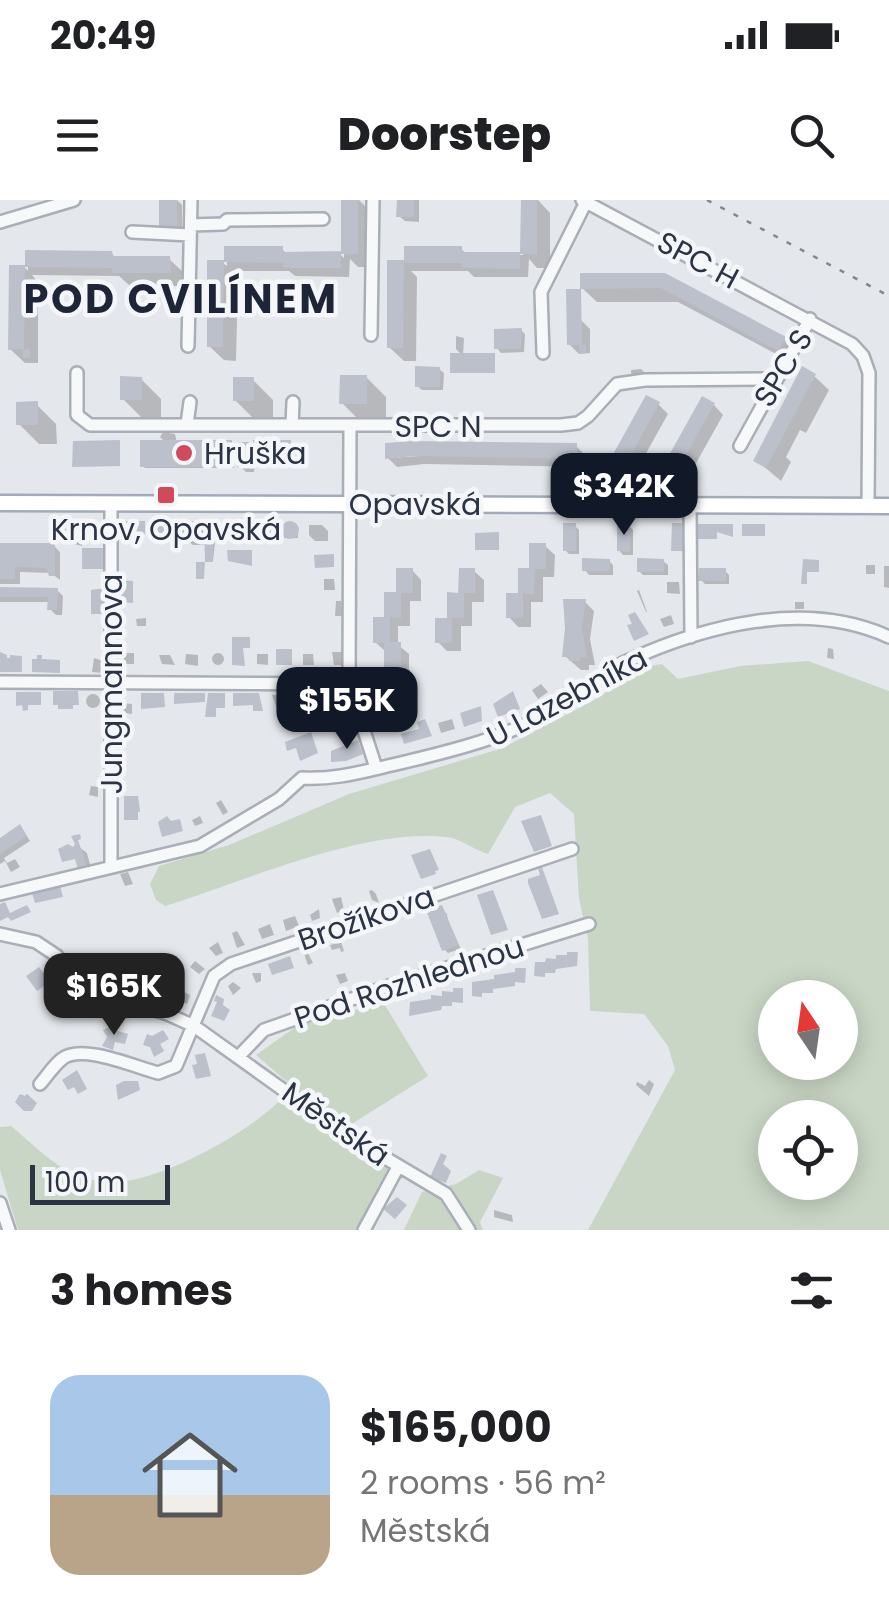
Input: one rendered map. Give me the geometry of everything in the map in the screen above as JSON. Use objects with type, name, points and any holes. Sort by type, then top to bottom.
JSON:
[{"type":"main road","name":"Opavská","points":[[0,504],[889,506]]},
{"type":"street","points":[[0,222],[74,200]]},
{"type":"street","points":[[188,346],[192,200]]},
{"type":"street","points":[[371,335],[373,200]]},
{"type":"street","points":[[543,353],[541,292],[584,201]]},
{"type":"street","name":"SPC H","points":[[584,201],[810,319]]},
{"type":"street","points":[[132,232],[191,230],[227,220],[323,219]]},
{"type":"street","name":"SPC S","points":[[740,446],[810,319],[852,344],[863,356],[869,374],[868,506]]},
{"type":"street","name":"SPC N","points":[[77,373],[77,415],[90,424],[578,423],[617,384],[645,380],[774,379]]},
{"type":"street","points":[[189,424],[190,402]]},
{"type":"street","points":[[292,425],[293,402]]},
{"type":"street","points":[[350,426],[349,684],[376,768]]},
{"type":"street","name":"Jungmannova","points":[[111,504],[111,865]]},
{"type":"street","points":[[690,506],[691,637]]},
{"type":"street","name":"U Lazebníka","points":[[111,865],[200,846],[279,799],[302,778],[329,780],[485,743],[565,705],[622,664],[691,637],[755,621],[807,618],[842,621],[889,637]]},
{"type":"street","points":[[0,682],[349,684]]},
{"type":"street","name":"Brožíkova","points":[[194,1026],[214,976],[231,964],[572,849]]},
{"type":"street","points":[[0,894],[111,865]]},
{"type":"street","name":"Pod Rozhlednou","points":[[240,1056],[264,1030],[386,987],[589,924]]},
{"type":"street","name":"Městská","points":[[0,934],[36,942],[57,956],[75,980],[93,992],[165,1013],[194,1026],[345,1134],[446,1194],[469,1230]]},
{"type":"street","points":[[40,1084],[72,1053],[86,1052],[158,1073],[169,1071],[176,1066],[194,1026]]},
{"type":"street","points":[[364,1230],[398,1167]]},
{"type":"street","points":[[0,1203],[8,1230]]},
{"type":"green space","points":[[808,661],[889,691],[889,1230],[588,1230],[675,1070],[668,1046],[644,1014],[590,1011],[588,938],[579,899],[574,814],[550,793],[515,807],[488,854],[446,837],[378,840],[304,859],[165,906],[156,900],[150,884],[159,866],[229,845],[349,794],[503,748],[598,698],[639,668],[662,664],[678,679],[740,666]]},
{"type":"green space","points":[[383,1002],[428,1076],[350,1125],[348,1147],[388,1169],[356,1230],[18,1230],[0,1170],[0,1127],[11,1126],[72,1174],[104,1182],[138,1179],[213,1148],[279,1101],[292,1086],[256,1055],[297,1026]]},
{"type":"green space","points":[[479,1170],[503,1178],[480,1222],[483,1230],[404,1230],[422,1192],[456,1184]]},
{"type":"building","points":[[159,200],[177,200],[177,230],[159,230]]},
{"type":"building","points":[[341,200],[358,200],[358,254],[341,254]]},
{"type":"building","points":[[397,200],[414,200],[414,217],[396,217]]},
{"type":"building","points":[[521,200],[537,200],[537,254],[520,254],[520,269],[404,263],[403,348],[387,348],[387,260],[404,260],[404,246],[520,252]]},
{"type":"building","points":[[224,246],[283,246],[283,252],[341,251],[341,268],[224,262],[223,347],[207,347],[207,260],[224,260]]},
{"type":"building","points":[[25,250],[170,256],[171,273],[25,267]]},
{"type":"building","points":[[9,265],[25,265],[24,349],[30,350],[30,358],[23,358],[23,349],[8,350]]},
{"type":"building","points":[[580,273],[665,273],[786,337],[778,351],[661,288],[581,289],[582,345],[586,345],[586,353],[579,354],[579,345],[567,345],[566,289],[580,289]]},
{"type":"building","points":[[522,328],[521,349],[494,349],[494,329]]},
{"type":"building","points":[[450,353],[495,353],[495,373],[450,373]]},
{"type":"building","points":[[415,366],[440,367],[440,387],[415,387]]},
{"type":"building","points":[[802,366],[816,374],[766,468],[753,461]]},
{"type":"building","points":[[340,375],[367,375],[367,404],[339,404]]},
{"type":"building","points":[[120,376],[142,377],[142,400],[120,400]]},
{"type":"building","points":[[233,377],[254,377],[254,401],[233,401]]},
{"type":"building","points":[[646,395],[660,402],[625,466],[611,458]]},
{"type":"building","points":[[702,396],[715,403],[680,466],[667,459]]},
{"type":"building","points":[[38,401],[38,425],[16,425],[16,402]]},
{"type":"building","points":[[120,440],[120,466],[72,467],[73,441]]},
{"type":"building","points":[[140,440],[232,440],[232,467],[140,467]]},
{"type":"building","points":[[253,440],[291,440],[290,466],[253,467]]},
{"type":"building","points":[[237,442],[249,442],[249,467],[237,467]]},
{"type":"building","points":[[385,443],[577,443],[577,459],[385,459]]},
{"type":"building","points":[[62,521],[79,522],[76,541],[62,538]]},
{"type":"building","points":[[121,521],[145,521],[145,534],[121,534]]},
{"type":"building","points":[[153,521],[175,521],[175,536],[154,534]]},
{"type":"building","points":[[201,521],[200,542],[181,538],[181,522]]},
{"type":"building","points":[[262,521],[269,523],[269,537],[262,539],[255,537],[253,530],[255,523]]},
{"type":"building","points":[[290,521],[297,523],[297,537],[290,539],[283,537],[281,530],[283,523]]},
{"type":"building","points":[[204,522],[217,522],[213,562],[205,562]]},
{"type":"building","points":[[563,523],[576,523],[576,551],[563,551]]},
{"type":"building","points":[[672,523],[685,523],[685,551],[671,551]]},
{"type":"building","points":[[617,524],[630,524],[630,552],[617,551]]},
{"type":"building","points":[[698,524],[733,524],[733,537],[717,532],[717,539],[698,539]]},
{"type":"building","points":[[742,524],[765,524],[765,536],[742,536]]},
{"type":"building","points":[[499,532],[499,550],[475,550],[475,533]]},
{"type":"building","points":[[0,543],[55,543],[55,576],[49,576],[46,568],[15,567],[15,579],[0,579]]},
{"type":"building","points":[[529,543],[546,543],[546,569],[535,569],[534,594],[523,594],[523,618],[506,618],[506,593],[518,593],[518,568],[529,568]]},
{"type":"building","points":[[82,548],[103,548],[103,569],[82,569]]},
{"type":"building","points":[[227,550],[252,550],[252,566],[228,561]]},
{"type":"building","points":[[334,554],[334,567],[315,568],[314,555]]},
{"type":"building","points":[[582,558],[610,559],[610,572],[582,571]]},
{"type":"building","points":[[637,558],[664,559],[664,572],[637,572]]},
{"type":"building","points":[[803,559],[819,560],[819,572],[807,572],[807,584],[801,584]]},
{"type":"building","points":[[196,562],[205,562],[204,579],[196,579]]},
{"type":"building","points":[[396,568],[413,568],[413,593],[401,593],[401,618],[390,617],[390,642],[401,642],[401,668],[384,667],[384,643],[373,643],[373,617],[384,617],[384,592],[396,592]]},
{"type":"building","points":[[459,568],[475,568],[475,593],[464,593],[464,618],[452,618],[452,643],[435,643],[435,618],[447,618],[447,592],[458,593]]},
{"type":"building","points":[[699,568],[726,568],[726,581],[698,581]]},
{"type":"building","points":[[121,580],[133,581],[133,603],[121,602]]},
{"type":"building","points":[[0,587],[58,588],[57,610],[47,610],[48,597],[0,597]]},
{"type":"building","points":[[105,588],[105,614],[91,614],[91,590]]},
{"type":"building","points":[[563,599],[586,599],[582,628],[587,657],[580,657],[580,661],[562,657]]},
{"type":"building","points":[[635,612],[649,634],[634,641],[627,625],[632,624],[628,615]]},
{"type":"building","points":[[232,637],[250,637],[250,648],[243,648],[245,666],[232,665]]},
{"type":"building","points":[[276,649],[292,649],[292,665],[276,665]]},
{"type":"building","points":[[0,652],[7,658],[22,656],[22,672],[0,672]]},
{"type":"building","points":[[37,655],[60,660],[60,673],[32,672],[32,659],[37,659]]},
{"type":"building","points":[[53,691],[78,691],[79,705],[58,709],[58,705],[53,705]]},
{"type":"building","points":[[513,691],[520,709],[498,717],[493,704]]},
{"type":"building","points":[[16,692],[41,692],[41,705],[28,705],[28,710],[23,711],[22,705],[16,706]]},
{"type":"building","points":[[141,693],[164,693],[165,707],[141,709]]},
{"type":"building","points":[[174,693],[205,693],[205,702],[174,704]]},
{"type":"building","points":[[208,693],[225,693],[225,708],[216,708],[216,717],[205,717]]},
{"type":"building","points":[[233,693],[259,693],[263,711],[253,711],[253,705],[233,706]]},
{"type":"building","points":[[299,693],[329,693],[329,705],[321,705],[321,709],[314,709],[314,705],[299,706]]},
{"type":"building","points":[[481,706],[482,721],[464,727],[460,713]]},
{"type":"building","points":[[425,719],[432,736],[404,744],[401,734],[419,729],[417,722]]},
{"type":"building","points":[[311,732],[318,753],[300,761],[296,748],[287,751],[285,742]]},
{"type":"building","points":[[358,740],[363,754],[331,762],[331,751]]},
{"type":"building","points":[[124,796],[138,796],[138,820],[124,820]]},
{"type":"building","points":[[541,815],[552,846],[534,852],[521,821]]},
{"type":"building","points":[[167,816],[171,821],[180,819],[183,831],[162,837],[158,822]]},
{"type":"building","points":[[20,824],[27,836],[0,854],[0,838]]},
{"type":"building","points":[[80,834],[78,840],[87,867],[78,869],[75,859],[62,862],[58,849],[68,844],[73,847],[71,836]]},
{"type":"building","points":[[430,849],[439,870],[421,879],[411,855]]},
{"type":"building","points":[[542,867],[559,914],[542,919],[528,879],[540,875],[538,868]]},
{"type":"building","points":[[60,886],[63,897],[35,903],[32,893]]},
{"type":"building","points":[[493,890],[508,930],[491,935],[477,895]]},
{"type":"building","points":[[5,902],[10,913],[27,905],[31,912],[11,921],[8,917],[0,921],[0,904]]},
{"type":"building","points":[[442,905],[459,945],[442,951],[426,910]]},
{"type":"building","points":[[578,952],[577,966],[556,969],[555,973],[545,973],[545,977],[534,976],[535,962],[556,959],[556,955]]},
{"type":"building","points":[[290,956],[294,968],[272,975],[268,964]]},
{"type":"building","points":[[39,967],[50,982],[37,991],[26,976]]},
{"type":"building","points":[[515,968],[526,968],[525,983],[493,989],[493,993],[482,993],[482,997],[472,996],[472,982],[494,979],[494,975],[515,972]]},
{"type":"building","points":[[453,988],[463,988],[463,1003],[452,1002],[452,1006],[442,1006],[441,1010],[409,1016],[410,1002],[431,999],[431,995],[442,996],[442,991],[453,992]]},
{"type":"building","points":[[216,995],[224,999],[223,1005],[230,1010],[224,1021],[211,1016]]},
{"type":"building","points":[[113,1025],[115,1030],[128,1034],[125,1044],[115,1042],[113,1050],[102,1046],[107,1037],[103,1030]]},
{"type":"building","points":[[163,1030],[169,1039],[160,1044],[164,1051],[154,1057],[150,1047],[143,1045],[147,1034],[152,1036]]},
{"type":"building","points":[[205,1053],[211,1076],[196,1079],[192,1065],[197,1064],[195,1055]]},
{"type":"building","points":[[77,1070],[87,1089],[78,1094],[74,1087],[68,1090],[62,1080]]},
{"type":"building","points":[[138,1081],[140,1090],[118,1100],[116,1085]]},
{"type":"building","points":[[20,1094],[27,1094],[37,1103],[32,1111],[24,1111],[15,1102]]},
{"type":"building","points":[[441,1153],[447,1156],[443,1164],[451,1171],[446,1183],[430,1177]]},
{"type":"building","points":[[397,1197],[407,1205],[395,1219],[383,1209]]},
{"type":"railway","points":[[707,200],[889,296]]},
{"type":"place","name":"Hruška","points":[[184,453]]},
{"type":"place","name":"Krnov, Opavská","points":[[166,495]]},
{"type":"district","name":"POD CVILÍNEM","points":[[181,299]]}]
